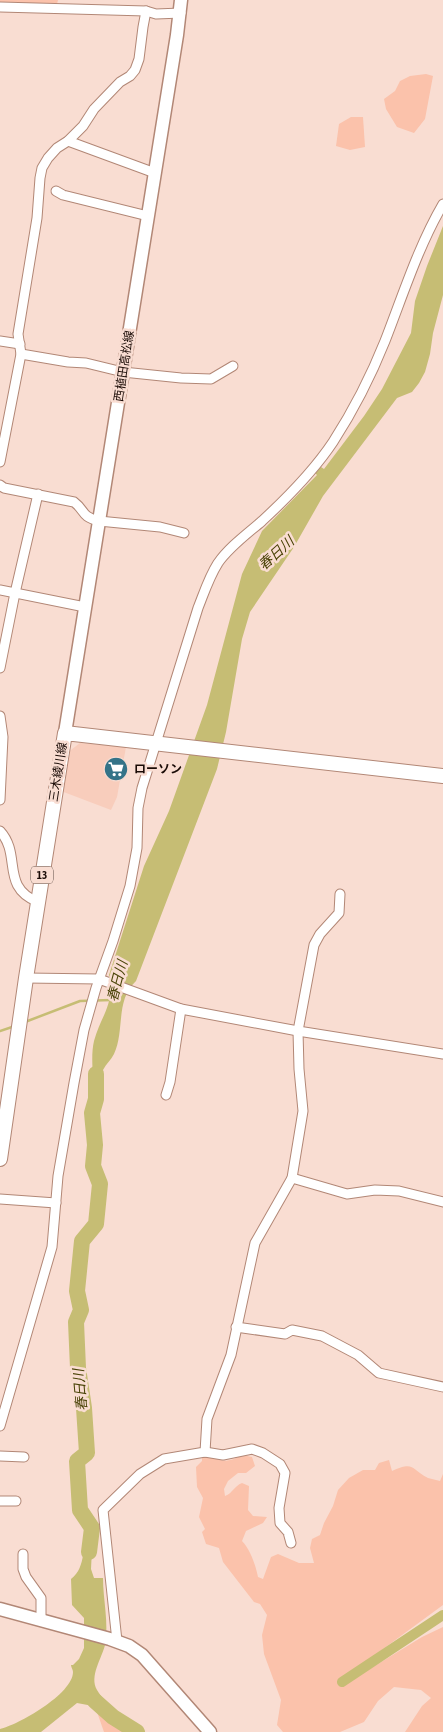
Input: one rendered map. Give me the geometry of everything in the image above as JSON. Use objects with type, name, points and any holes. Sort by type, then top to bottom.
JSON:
[{"type":"main road","name":"西植田高松線","points":[[65,733],[181,0]]},
{"type":"main road","name":"三木綾川線","points":[[0,1159],[26,978],[65,733],[443,776]]},
{"type":"main road","points":[[0,1609],[129,1646],[142,1655],[210,1732]]},
{"type":"street","points":[[0,7],[146,11],[156,14],[180,13]]},
{"type":"street","points":[[0,462],[21,354],[18,334],[37,218],[42,168],[57,148],[68,141],[82,126],[94,109],[120,82],[130,76],[135,70],[139,59],[146,11]]},
{"type":"street","points":[[68,141],[155,173]]},
{"type":"street","points":[[56,190],[63,195],[148,216]]},
{"type":"street","points":[[0,1426],[52,1247],[63,1140],[84,1030],[130,886],[137,848],[138,808],[142,788],[167,702],[198,608],[218,563],[313,469],[332,443],[363,389],[384,343],[420,250],[443,204]]},
{"type":"street","points":[[0,341],[20,344]]},
{"type":"street","points":[[21,354],[123,372],[181,378],[212,379],[233,366]]},
{"type":"street","points":[[0,485],[4,488],[74,502],[83,513],[99,521],[160,527],[184,534]]},
{"type":"street","points":[[0,668],[38,494]]},
{"type":"street","points":[[0,590],[85,607]]},
{"type":"street","points":[[0,716],[3,737],[0,800]]},
{"type":"street","points":[[0,831],[4,836],[8,851],[10,880],[25,898],[38,902]]},
{"type":"street","points":[[205,1452],[207,1419],[231,1355],[255,1243],[292,1178],[303,1111],[298,1031],[314,945],[320,934],[339,912],[340,894]]},
{"type":"street","points":[[26,978],[101,980],[181,1009],[298,1031],[443,1054]]},
{"type":"street","points":[[166,1095],[170,1082],[181,1009]]},
{"type":"street","points":[[292,1178],[347,1194],[375,1190],[400,1191],[443,1202]]},
{"type":"street","points":[[0,1199],[56,1203]]},
{"type":"street","points":[[236,1327],[285,1334],[292,1330],[322,1336],[358,1355],[379,1373],[443,1387]]},
{"type":"street","points":[[113,1640],[103,1510],[140,1474],[164,1459],[205,1452],[223,1456],[252,1450],[263,1453],[280,1464],[285,1473],[279,1508],[280,1523],[288,1532],[291,1543]]},
{"type":"street","points":[[0,1456],[24,1458]]},
{"type":"street","points":[[0,1501],[16,1502]]},
{"type":"street","points":[[23,1554],[23,1569],[26,1577],[41,1598],[41,1620]]},
{"type":"shaded area","points":[[0,0],[58,0],[57,4],[0,3]]},
{"type":"shaded area","points":[[426,74],[433,76],[425,119],[414,133],[397,127],[386,109],[384,99],[395,91],[400,81],[410,76]]},
{"type":"shaded area","points":[[351,117],[363,117],[365,147],[350,150],[336,146],[339,124]]},
{"type":"shaded area","points":[[80,743],[126,747],[117,797],[111,810],[61,791],[67,753]]},
{"type":"shaded area","points":[[242,1455],[252,1457],[255,1466],[246,1473],[238,1473],[228,1481],[224,1489],[225,1496],[242,1483],[249,1486],[248,1510],[253,1516],[267,1517],[263,1523],[246,1531],[242,1541],[248,1548],[258,1577],[263,1579],[271,1557],[278,1554],[299,1563],[314,1563],[310,1548],[312,1539],[320,1535],[338,1490],[349,1478],[363,1470],[375,1470],[379,1463],[389,1460],[392,1471],[409,1466],[428,1478],[440,1481],[443,1474],[443,1605],[349,1674],[355,1678],[422,1637],[443,1627],[443,1732],[405,1732],[422,1706],[431,1698],[421,1690],[394,1687],[378,1701],[364,1722],[340,1732],[283,1732],[277,1725],[281,1700],[264,1654],[262,1635],[267,1615],[260,1604],[254,1602],[223,1562],[219,1548],[206,1544],[202,1532],[205,1529],[199,1517],[203,1498],[197,1487],[196,1467],[202,1461],[202,1457],[225,1461]]},
{"type":"shaded area","points":[[97,1712],[127,1732],[104,1732]]},
{"type":"water","points":[[443,226],[443,295],[425,372],[412,392],[397,398],[323,496],[294,547],[250,612],[242,639],[226,732],[217,769],[136,981],[125,997],[117,1045],[113,1056],[103,1070],[95,1099],[92,1062],[93,1048],[109,1002],[109,975],[144,866],[169,811],[207,705],[242,574],[262,531],[317,475],[315,473],[321,467],[324,469],[382,389],[411,333],[415,301]]},
{"type":"water","points":[[93,1529],[91,1569],[94,1578],[103,1578],[106,1628],[105,1645],[94,1679],[97,1690],[121,1720],[93,1706],[77,1703],[41,1732],[0,1732],[0,1729],[19,1722],[55,1699],[71,1681],[73,1672],[71,1665],[79,1659],[84,1648],[84,1618],[72,1605],[71,1579],[80,1568],[86,1542]]},
{"type":"waterway","points":[[25,1022],[80,1001],[111,1000]]},
{"type":"waterway","points":[[0,1031],[15,1026]]},
{"type":"waterway","name":"春日川","points":[[89,1552],[92,1528],[80,1510],[77,1461],[87,1453],[84,1408],[78,1368],[76,1322],[81,1310],[77,1291],[82,1241],[96,1224],[100,1184],[93,1166],[95,1145],[92,1113],[96,1099],[96,1074]]},
{"type":"waterway","points":[[342,1682],[443,1615]]},
{"type":"waterway","points":[[95,1701],[113,1717],[137,1732]]},
{"type":"place","name":"ローソン","points":[[116,769]]}]
